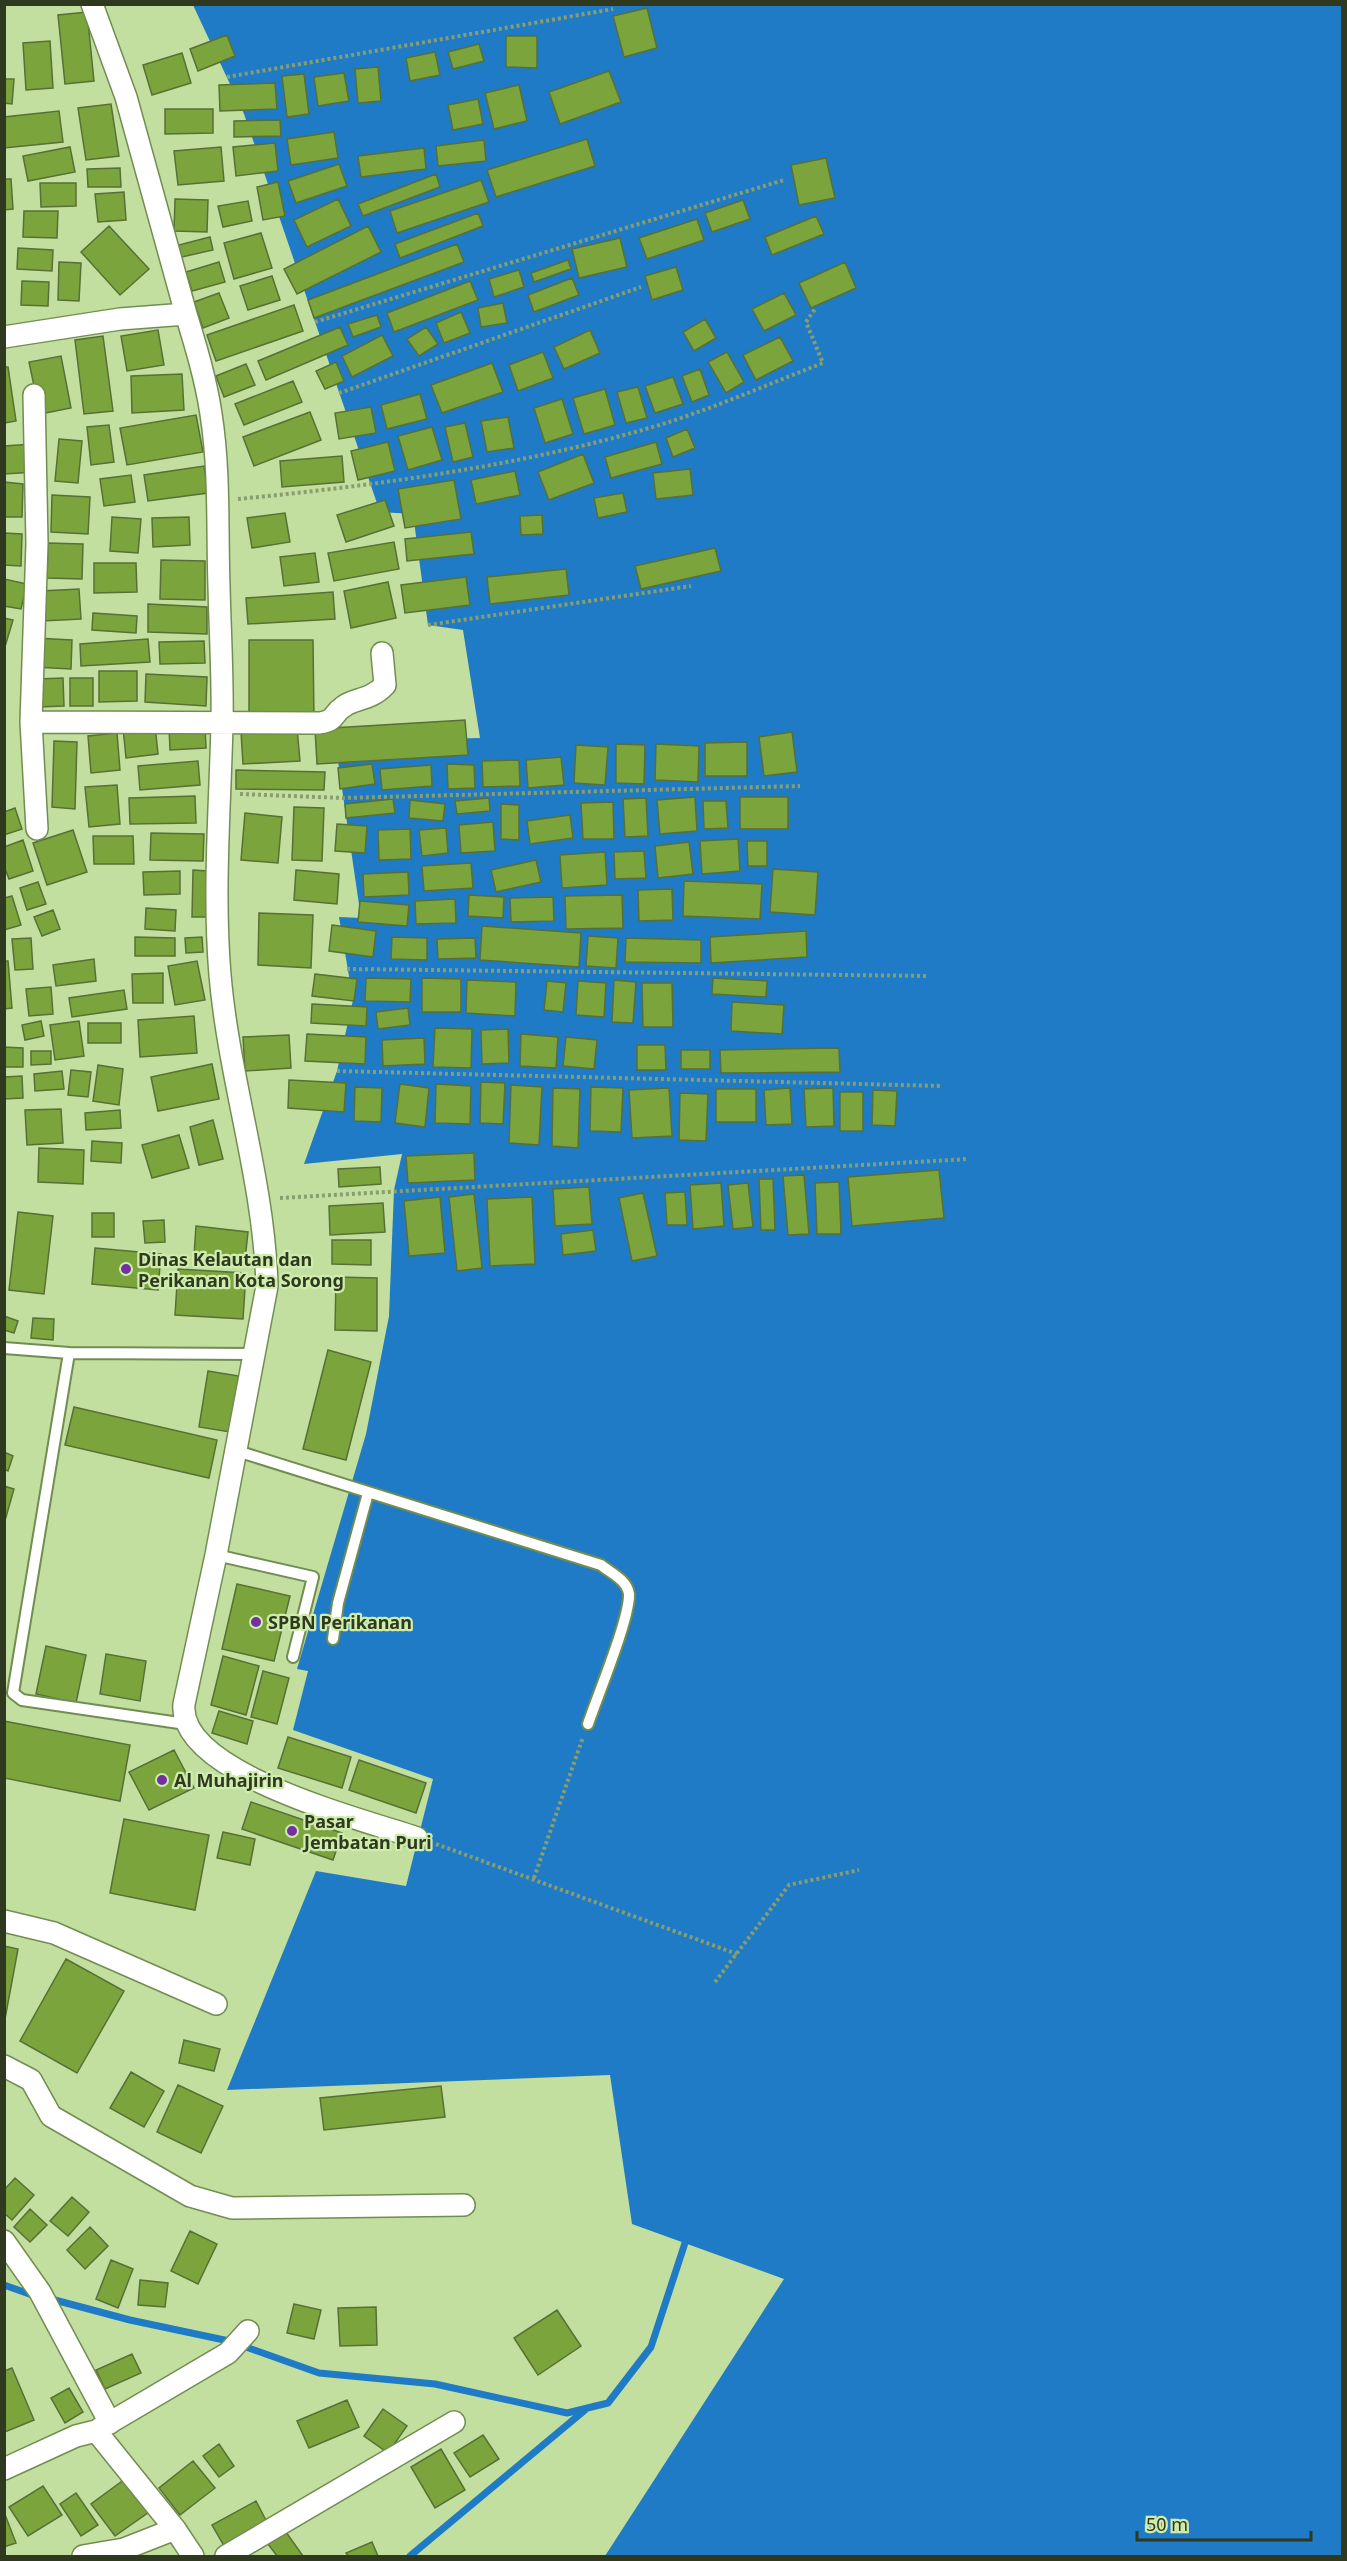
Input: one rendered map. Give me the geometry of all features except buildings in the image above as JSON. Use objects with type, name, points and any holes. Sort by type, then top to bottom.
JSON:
[{"type":"street","points":[[92,4],[126,97],[202,365],[211,415],[216,501],[222,721],[218,793],[220,974],[230,1063],[260,1200],[266,1245],[267,1286],[256,1354],[184,1704],[186,1724],[216,1756],[240,1773],[271,1788],[417,1838]]},
{"type":"street","points":[[4,336],[120,319],[186,314]]},
{"type":"street","points":[[34,395],[37,543],[31,722],[37,828]]},
{"type":"street","points":[[31,722],[272,723],[329,721],[336,717],[343,706],[373,695],[385,685],[382,653]]},
{"type":"street","points":[[4,1921],[54,1933],[216,2004]]},
{"type":"street","points":[[4,2066],[31,2080],[51,2116],[190,2196],[210,2204],[232,2208],[464,2205]]},
{"type":"street","points":[[4,2241],[40,2292],[103,2427],[193,2556]]},
{"type":"street","points":[[4,2469],[76,2436],[103,2427],[241,2339]]},
{"type":"street","points":[[226,2556],[454,2422]]},
{"type":"street","points":[[83,2556],[124,2549],[176,2529]]},
{"type":"lane","points":[[4,1348],[69,1353],[256,1354]]},
{"type":"lane","points":[[69,1353],[13,1693],[22,1700],[186,1724]]},
{"type":"lane","points":[[237,1451],[601,1566],[622,1579],[629,1593],[625,1616],[588,1724]]},
{"type":"lane","points":[[333,1639],[338,1603],[368,1493]]},
{"type":"lane","points":[[216,1555],[313,1577],[293,1657]]},
{"type":"path","points":[[227,77],[613,9]]},
{"type":"path","points":[[315,322],[784,180]]},
{"type":"path","points":[[339,393],[641,287]]},
{"type":"path","points":[[216,501],[371,486],[552,452],[667,422],[823,363],[806,322],[815,309]]},
{"type":"path","points":[[428,625],[691,586]]},
{"type":"path","points":[[218,793],[343,798],[800,786]]},
{"type":"path","points":[[347,969],[928,976]]},
{"type":"path","points":[[337,1071],[942,1086]]},
{"type":"path","points":[[260,1200],[394,1190],[968,1159]]},
{"type":"path","points":[[534,1878],[588,1724]]},
{"type":"path","points":[[417,1838],[534,1878],[737,1954]]},
{"type":"path","points":[[715,1982],[789,1885],[859,1870]]},
{"type":"water","points":[[193,5],[1342,5],[1342,2556],[605,2556],[784,2279],[632,2224],[610,2075],[227,2090],[316,1871],[406,1886],[433,1779],[293,1730],[308,1671],[297,1669],[366,1434],[389,1316],[394,1190],[402,1154],[304,1164],[337,1071],[353,1000],[339,917],[361,918],[335,741],[480,738],[463,630],[428,625],[413,514],[380,512],[244,114]]},
{"type":"waterway","points":[[51,2299],[130,2320],[229,2341],[319,2373],[435,2384],[567,2413],[608,2403],[651,2347],[685,2243]]},
{"type":"waterway","points":[[4,2285],[35,2296]]},
{"type":"waterway","points":[[410,2556],[585,2410]]},
{"type":"place","name":"Dinas Kelautan dan Perikanan Kota Sorong","points":[[126,1269]]},
{"type":"place","name":"SPBN Perikanan","points":[[256,1622]]},
{"type":"place","name":"Al Muhajirin","points":[[162,1780]]},
{"type":"place","name":"Pasar Jembatan Puri","points":[[292,1831]]}]
